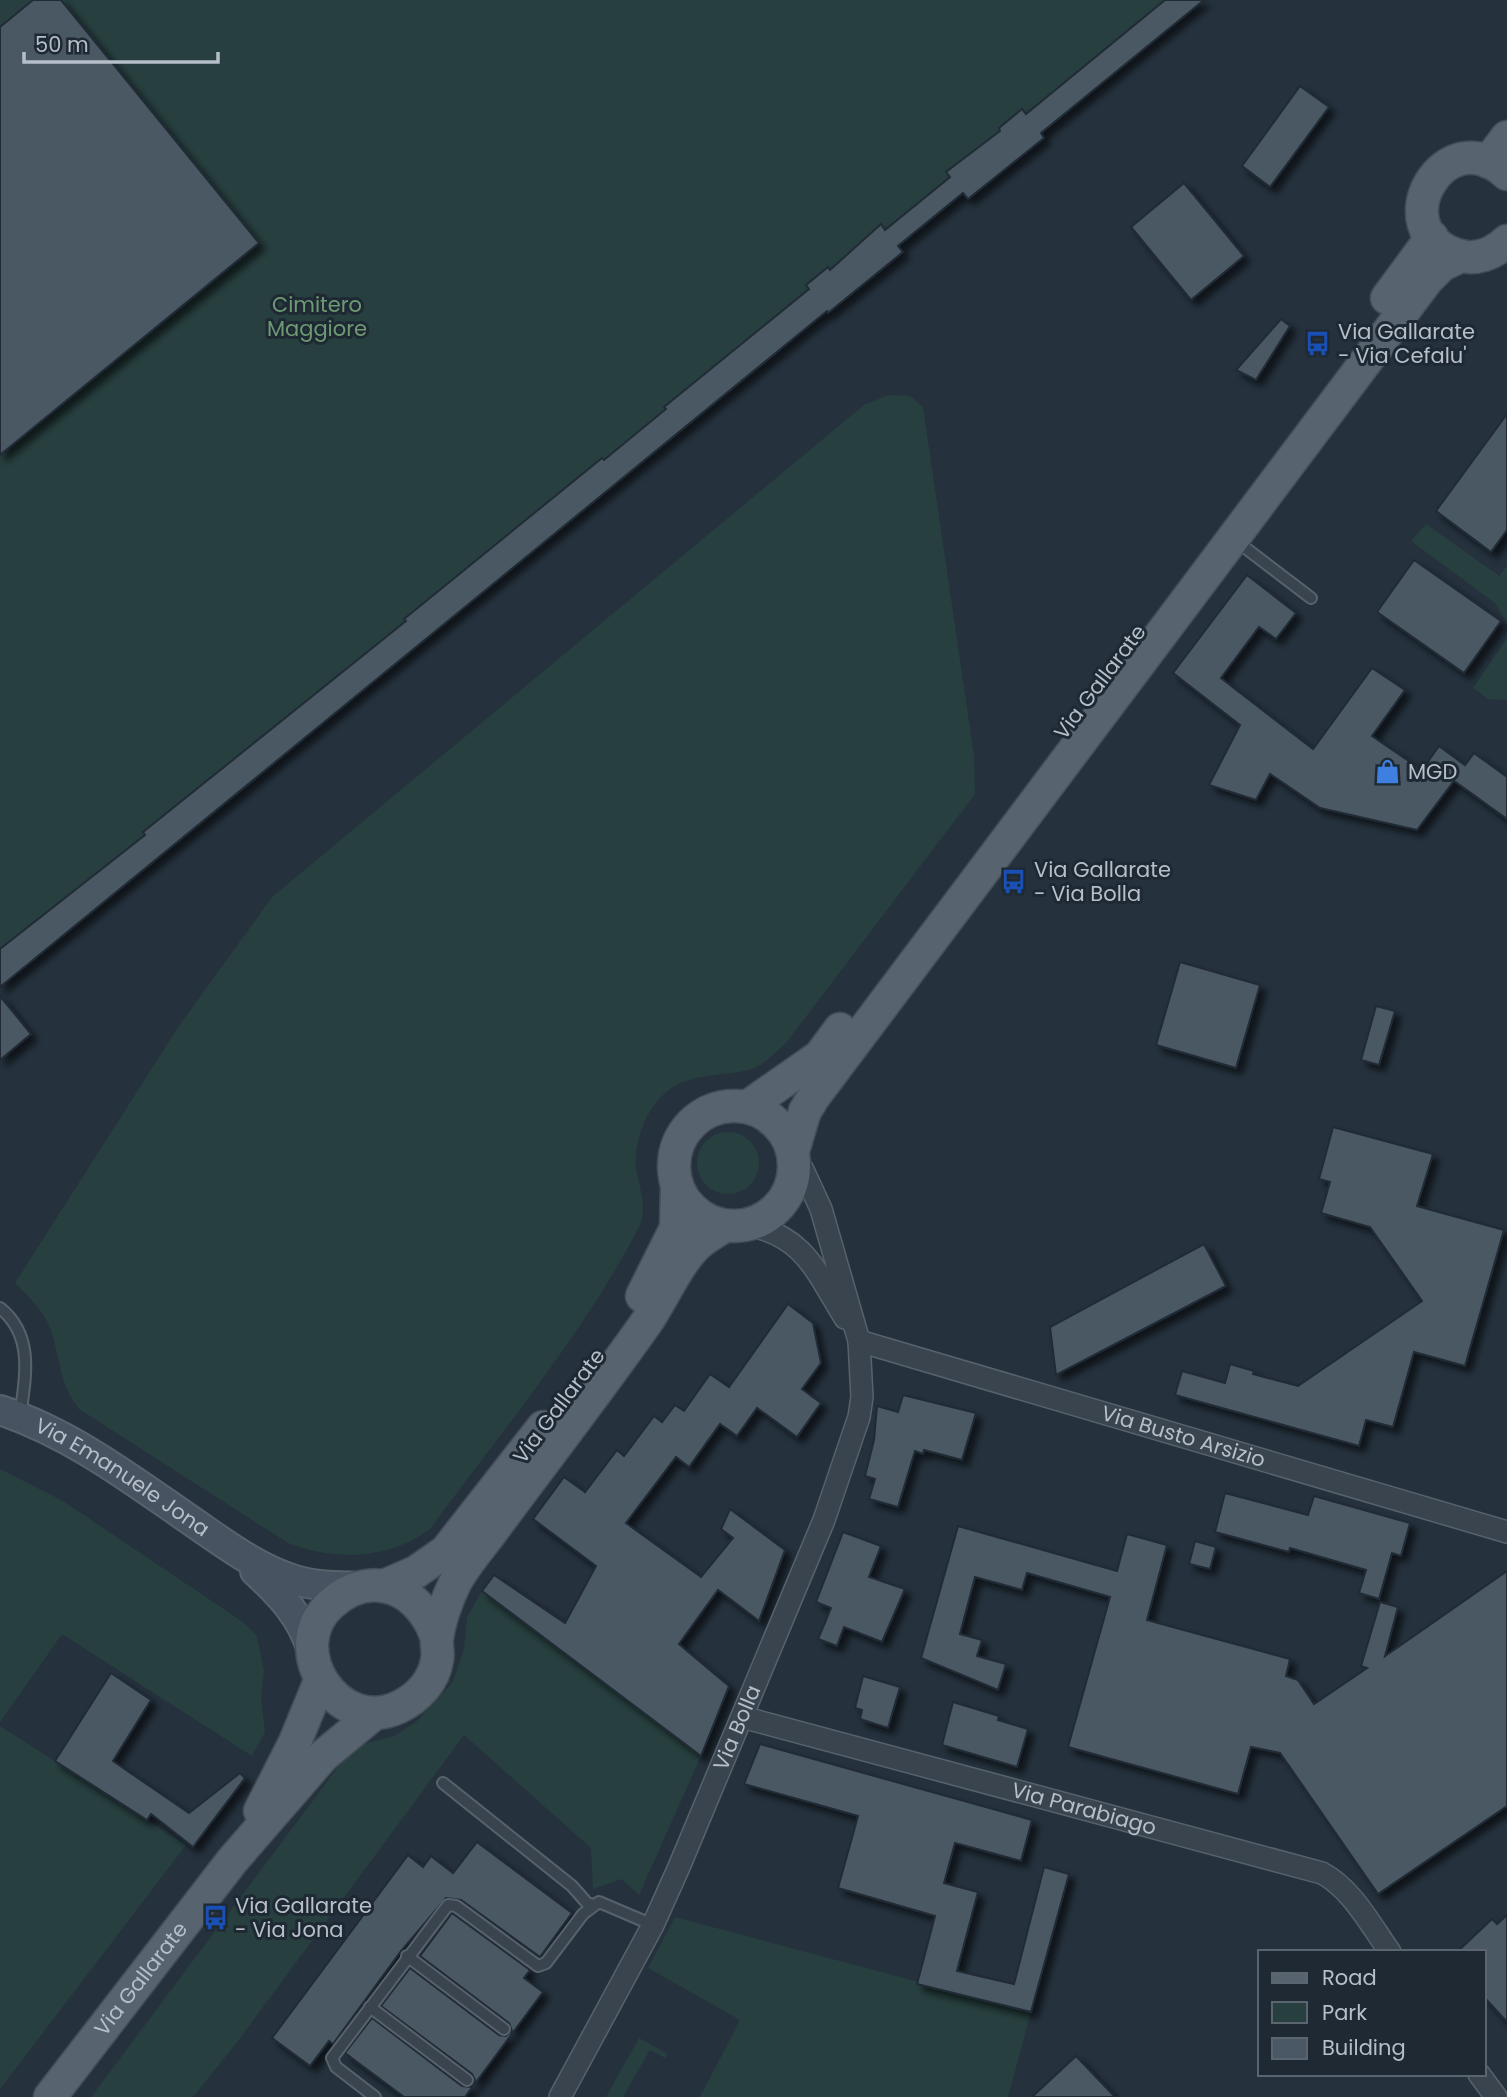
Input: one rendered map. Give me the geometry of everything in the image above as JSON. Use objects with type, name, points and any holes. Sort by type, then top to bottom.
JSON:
[{"type":"main road","points":[[1461,256],[1444,248],[1432,237],[1425,225],[1422,207],[1426,189],[1432,178],[1456,161],[1475,159],[1498,168],[1507,136]]},
{"type":"main road","name":"Via Gallarate","points":[[232,1861],[295,1742],[320,1681],[312,1651],[318,1622],[329,1605],[345,1593],[374,1586],[432,1563],[457,1540],[638,1303],[676,1228],[677,1186],[674,1154],[689,1126],[715,1108],[747,1107],[820,1056],[1432,237]]},
{"type":"main road","name":"Via Gallarate","points":[[50,2097],[232,1861],[323,1756],[375,1713],[397,1709],[416,1698],[430,1681],[438,1660],[437,1639],[456,1581],[647,1321],[696,1245],[736,1226],[769,1216],[783,1201],[792,1183],[794,1157],[805,1111],[813,1098],[1427,280],[1442,265],[1461,256],[1485,255],[1507,242]]},
{"type":"main road","points":[[747,1107],[776,1123],[794,1157]]},
{"type":"main road","points":[[677,1186],[695,1213],[736,1226]]},
{"type":"main road","points":[[374,1586],[403,1592],[419,1604],[431,1620],[437,1639]]},
{"type":"main road","points":[[320,1681],[334,1698],[353,1709],[375,1713]]},
{"type":"street","name":"Via Bolla","points":[[559,2097],[653,1925],[742,1717],[846,1462],[862,1397],[859,1341],[821,1209],[794,1157]]},
{"type":"street","name":"Via Bolla","points":[[736,1226],[774,1230],[804,1252],[859,1341]]},
{"type":"street","name":"Via Busto Arsizio","points":[[859,1341],[1507,1532]]},
{"type":"street","name":"Via Emanuele Jona","points":[[10,1413],[85,1449],[260,1565],[294,1580],[327,1586],[374,1586]]},
{"type":"street","name":"Via Emanuele Jona","points":[[221,1541],[285,1600],[302,1624],[312,1651]]},
{"type":"street","name":"Via Parabiago","points":[[742,1717],[1322,1873],[1337,1881],[1346,1891],[1389,1950]]},
{"type":"street","points":[[1480,2076],[1496,2097]]},
{"type":"lane","points":[[1233,539],[1311,598]]},
{"type":"lane","name":"Via Emanuele Jona","points":[[0,1308],[16,1326],[25,1350],[25,1379],[10,1413]]},
{"type":"lane","points":[[443,1783],[572,1886],[587,1903],[609,1904],[653,1925]]},
{"type":"lane","points":[[375,2097],[332,2062],[444,1908],[452,1905],[534,1964],[541,1966],[593,1905]]},
{"type":"lane","points":[[407,1956],[504,2029]]},
{"type":"lane","points":[[370,2007],[467,2080]]},
{"type":"green space","name":"Cimitero Maggiore","points":[[0,0],[1204,0],[1041,133],[1044,138],[1021,157],[1019,154],[968,199],[963,194],[899,246],[903,252],[849,292],[851,295],[828,313],[826,311],[0,987]]},
{"type":"green space","points":[[888,395],[910,396],[923,407],[974,756],[975,794],[786,1043],[768,1059],[748,1070],[682,1082],[663,1095],[651,1110],[642,1128],[637,1148],[636,1167],[643,1206],[638,1229],[567,1345],[430,1529],[397,1547],[361,1554],[324,1553],[288,1543],[79,1409],[62,1374],[47,1321],[38,1307],[15,1283],[177,1029],[272,897],[864,405]]},
{"type":"green space","points":[[1426,524],[1499,576],[1507,566],[1507,623],[1495,603],[1411,541]]},
{"type":"green space","points":[[1507,638],[1507,700],[1488,699],[1473,688]]},
{"type":"green space","points":[[722,1132],[734,1132],[750,1141],[757,1151],[757,1175],[750,1185],[734,1194],[722,1194],[711,1189],[702,1180],[697,1169],[697,1157],[702,1146],[711,1137]]},
{"type":"green space","points":[[0,1469],[63,1501],[243,1622],[257,1636],[264,1671],[261,1697],[265,1732],[252,1756],[62,1634],[0,1722]]},
{"type":"green space","points":[[482,1591],[701,1756],[639,1895],[622,1879],[593,1889],[591,1848],[464,1735],[238,2041],[193,2097],[91,2097],[347,1755],[360,1745],[394,1736],[416,1722],[452,1683],[464,1650],[467,1617]]},
{"type":"green space","points":[[0,1726],[186,1845],[0,2089]]},
{"type":"green space","points":[[675,1917],[1031,2012],[1008,2097],[700,2097],[740,2020],[648,1968]]},
{"type":"green space","points":[[639,2038],[668,2054],[665,2058],[650,2050],[623,2097],[606,2097]]},
{"type":"building","points":[[33,0],[61,0],[259,243],[0,455],[0,27]]},
{"type":"building","points":[[1165,0],[1204,0],[1041,133],[1044,138],[968,199],[963,193],[898,246],[903,252],[828,313],[827,311],[0,987],[0,949],[145,835],[143,832],[406,621],[404,619],[602,458],[604,460],[666,409],[664,407],[809,289],[806,285],[828,267],[830,270],[881,224],[885,230],[950,177],[946,172],[1000,131],[999,128],[1022,109],[1026,114]]},
{"type":"building","points":[[1300,86],[1329,107],[1270,187],[1242,166]]},
{"type":"building","points":[[1184,183],[1244,256],[1191,300],[1131,227]]},
{"type":"building","points":[[1281,319],[1290,326],[1256,380],[1236,370]]},
{"type":"building","points":[[1507,414],[1507,530],[1491,552],[1436,511]]},
{"type":"building","points":[[1414,560],[1501,621],[1464,673],[1377,612]]},
{"type":"building","points":[[1247,575],[1296,613],[1276,639],[1259,627],[1221,678],[1313,749],[1372,668],[1405,690],[1372,736],[1422,770],[1439,746],[1465,765],[1474,753],[1507,777],[1507,819],[1454,781],[1417,830],[1320,808],[1270,774],[1256,800],[1209,785],[1240,725],[1173,673]]},
{"type":"building","points":[[1180,962],[1260,985],[1236,1068],[1156,1045]]},
{"type":"building","points":[[0,996],[31,1034],[0,1060]]},
{"type":"building","points":[[1376,1006],[1395,1011],[1379,1065],[1361,1060]]},
{"type":"building","points":[[1333,1127],[1433,1154],[1417,1206],[1504,1230],[1465,1366],[1414,1352],[1393,1427],[1366,1420],[1359,1446],[1175,1395],[1182,1371],[1225,1383],[1230,1364],[1254,1371],[1253,1374],[1298,1386],[1422,1301],[1370,1227],[1321,1213],[1330,1182],[1319,1179]]},
{"type":"building","points":[[1204,1244],[1226,1286],[1056,1375],[1050,1327]]},
{"type":"building","points":[[788,1304],[813,1323],[821,1363],[802,1389],[821,1403],[797,1437],[757,1408],[737,1436],[720,1424],[689,1467],[676,1457],[626,1523],[701,1577],[733,1538],[721,1529],[730,1509],[785,1550],[759,1621],[718,1590],[679,1644],[729,1686],[701,1756],[482,1591],[494,1575],[565,1623],[596,1566],[533,1519],[564,1477],[585,1492],[617,1450],[624,1456],[654,1416],[662,1422],[675,1405],[684,1411],[710,1374],[729,1387]]},
{"type":"building","points":[[903,1395],[976,1413],[962,1460],[924,1450],[923,1454],[915,1451],[898,1507],[869,1499],[875,1479],[865,1476],[874,1440],[877,1406],[898,1412]]},
{"type":"building","points":[[1225,1493],[1308,1515],[1314,1496],[1410,1523],[1401,1556],[1392,1553],[1379,1599],[1359,1593],[1366,1570],[1290,1548],[1289,1552],[1215,1532]]},
{"type":"building","points":[[958,1526],[1117,1571],[1127,1534],[1167,1545],[1147,1620],[1290,1659],[1286,1676],[1298,1680],[1314,1704],[1367,1668],[1361,1666],[1380,1602],[1398,1607],[1385,1656],[1507,1571],[1507,1806],[1378,1894],[1280,1753],[1251,1747],[1238,1794],[1068,1747],[1110,1597],[1027,1573],[1022,1590],[975,1577],[960,1634],[982,1640],[977,1656],[1006,1664],[998,1690],[921,1658]]},
{"type":"building","points":[[843,1532],[881,1546],[869,1577],[905,1589],[882,1642],[844,1627],[837,1646],[818,1639],[831,1608],[816,1602]]},
{"type":"building","points":[[1195,1541],[1216,1547],[1210,1569],[1189,1564]]},
{"type":"building","points":[[111,1673],[151,1700],[113,1761],[189,1813],[240,1773],[245,1778],[193,1847],[151,1814],[147,1820],[55,1761]]},
{"type":"building","points":[[863,1676],[900,1687],[888,1728],[860,1719],[862,1710],[855,1708]]},
{"type":"building","points":[[953,1702],[999,1716],[998,1720],[1028,1729],[1017,1767],[942,1745]]},
{"type":"building","points":[[760,1744],[1032,1820],[1021,1861],[955,1843],[944,1883],[978,1892],[957,1971],[1014,1984],[1044,1867],[1069,1874],[1031,2012],[917,1984],[935,1916],[838,1888],[858,1816],[744,1784]]},
{"type":"building","points":[[477,1842],[572,1913],[540,1957],[461,1900],[446,1898],[401,1951],[333,2044],[329,2041],[310,2066],[272,2038],[408,1855],[423,1867],[431,1856],[453,1873]]},
{"type":"building","points":[[452,1913],[530,1970],[524,1978],[543,1992],[465,2097],[404,2097],[345,2053],[372,2018],[462,2086],[471,2087],[475,2080],[472,2074],[381,2006],[410,1968],[499,2035],[506,2036],[512,2031],[509,2023],[420,1956]]},
{"type":"building","points":[[1507,1915],[1507,2022],[1486,1999],[1486,1950],[1459,1950],[1492,1919],[1497,1924]]},
{"type":"building","points":[[1076,2056],[1115,2097],[1032,2097]]},
{"type":"place","name":"Via Gallarate - Via Cefalu'","points":[[1318,344]]},
{"type":"place","name":"MGD","points":[[1388,772]]},
{"type":"place","name":"Via Gallarate - Via Bolla","points":[[1014,882]]},
{"type":"place","name":"Via Gallarate - Via Jona","points":[[215,1918]]}]
